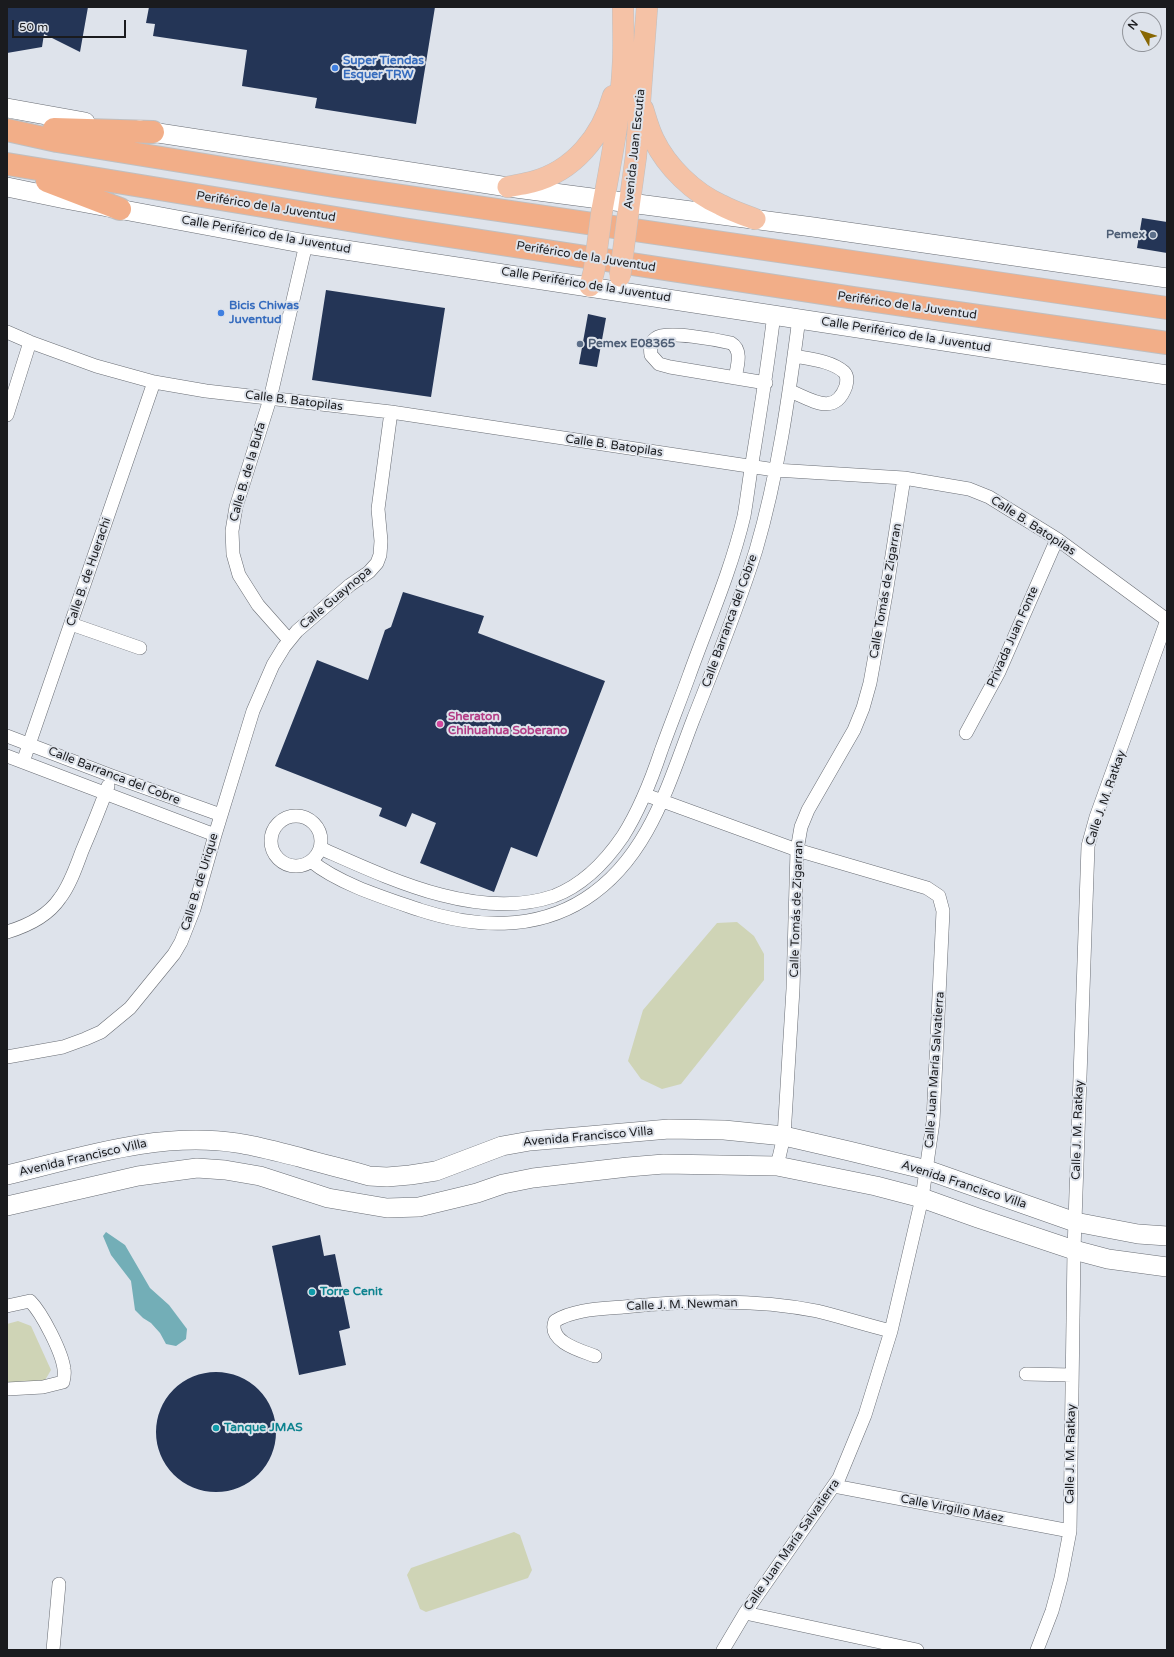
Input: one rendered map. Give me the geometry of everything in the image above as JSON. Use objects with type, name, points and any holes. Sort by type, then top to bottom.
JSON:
[{"type":"highway","points":[[7,129],[153,132]]},
{"type":"highway","points":[[7,129],[57,141],[319,184],[1167,308]]},
{"type":"highway","points":[[7,165],[120,209]]},
{"type":"highway","name":"Periférico de la Juventud","points":[[7,165],[403,229],[1167,344]]},
{"type":"main road","name":"Avenida Juan Escutia","points":[[592,279],[603,204],[618,125],[624,61],[623,7]]},
{"type":"main road","name":"Avenida Juan Escutia","points":[[619,283],[629,208],[640,101],[647,7]]},
{"type":"main road","points":[[508,187],[532,182],[549,176],[565,167],[582,153],[601,128],[609,111],[624,61]]},
{"type":"main road","points":[[640,101],[654,142],[681,176],[703,194],[720,205],[755,219]]},
{"type":"main road","points":[[7,108],[508,187],[629,208],[755,219],[1167,278]]},
{"type":"main road","name":"Calle Periférico de la Juventud","points":[[7,187],[306,244],[619,283],[774,314],[1167,375]]},
{"type":"main road","name":"Avenida Francisco Villa","points":[[7,1175],[113,1149],[150,1142],[181,1141],[236,1142],[369,1176],[410,1176],[436,1171],[502,1146],[530,1141],[669,1129],[724,1130],[784,1136],[927,1170],[1075,1222],[1138,1234],[1167,1236]]},
{"type":"main road","name":"Avenida Francisco Villa","points":[[7,1206],[138,1176],[197,1168],[224,1170],[260,1176],[328,1198],[387,1208],[419,1207],[477,1193],[503,1184],[533,1178],[605,1169],[664,1164],[777,1166],[876,1186],[922,1198],[1074,1250],[1108,1259],[1167,1267]]},
{"type":"street","name":"Calle B. de la Bufa","points":[[289,640],[258,605],[239,575],[233,554],[232,531],[236,507],[270,399],[306,244]]},
{"type":"street","name":"Calle Barranca del Cobre","points":[[320,848],[369,870],[458,900],[480,904],[518,903],[536,901],[554,896],[574,887],[589,875],[622,837],[646,795],[723,583],[743,518],[766,383],[774,314]]},
{"type":"street","name":"Calle Barranca del Cobre","points":[[311,861],[333,876],[380,896],[454,920],[506,924],[537,920],[570,907],[586,898],[621,867],[635,850],[650,826],[662,801],[744,590],[757,548],[775,470],[790,391],[799,318]]},
{"type":"street","name":"Calle B. Batopilas","points":[[7,332],[96,366],[154,382],[270,399],[391,412],[775,470],[904,478],[956,486],[983,494],[1057,539],[1167,620]]},
{"type":"street","points":[[735,378],[738,353],[734,345],[731,343],[695,337],[666,335],[655,338],[652,343],[650,355],[659,364],[670,368],[766,383]]},
{"type":"street","points":[[7,415],[30,342]]},
{"type":"street","points":[[790,391],[815,401],[831,404],[841,398],[847,382],[845,373],[836,367],[826,363],[794,356]]},
{"type":"street","name":"Calle B. de Huerachi","points":[[24,762],[154,382]]},
{"type":"street","name":"Calle Guaynopa","points":[[289,640],[350,585],[369,572],[377,562],[380,555],[381,541],[378,509],[391,412]]},
{"type":"street","name":"Calle Tomás de Zigarran","points":[[777,1166],[784,1136],[794,989],[797,850],[801,827],[808,810],[854,730],[863,708],[870,683],[886,594],[904,478]]},
{"type":"street","name":"Privada Juan Fonte","points":[[966,733],[999,672],[1057,539]]},
{"type":"street","points":[[723,583],[744,590]]},
{"type":"street","name":"Calle J. M. Ratkay","points":[[1037,1650],[1052,1611],[1061,1578],[1070,1531],[1074,1250],[1088,846],[1096,817],[1167,620]]},
{"type":"street","points":[[71,624],[140,648]]},
{"type":"street","name":"Calle B. de Urique","points":[[7,1057],[63,1047],[101,1032],[130,1008],[174,954],[181,942],[194,909],[221,815],[254,711],[273,665],[289,640]]},
{"type":"street","name":"Calle Barranca del Cobre","points":[[7,736],[221,815]]},
{"type":"street","name":"Calle Barranca del Cobre","points":[[7,756],[215,835]]},
{"type":"street","points":[[7,932],[18,929],[38,919],[61,898],[74,871],[112,776]]},
{"type":"street","name":"Calle Juan María Salvatierra","points":[[646,795],[797,850],[927,888],[939,896],[943,912],[934,1122],[922,1198],[891,1331],[865,1415],[839,1478],[745,1613],[723,1650]]},
{"type":"street","points":[[286,817],[305,817],[318,829],[321,841],[320,848],[311,861],[298,866],[284,863],[278,859],[271,847],[270,840],[275,826],[286,817]]},
{"type":"street","points":[[589,875],[600,887]]},
{"type":"street","points":[[7,1306],[30,1301],[35,1306],[44,1318],[63,1363],[64,1371],[63,1382],[57,1384],[43,1387],[7,1389]]},
{"type":"street","name":"Calle J. M. Newman","points":[[595,1356],[567,1345],[558,1338],[553,1326],[555,1321],[570,1314],[601,1309],[697,1302],[746,1302],[817,1311],[891,1331]]},
{"type":"street","points":[[1026,1374],[1072,1375]]},
{"type":"street","name":"Calle Virgilio Máez","points":[[834,1486],[1070,1531]]},
{"type":"street","points":[[52,1650],[59,1584]]},
{"type":"street","points":[[745,1613],[917,1650]]},
{"type":"green space","points":[[737,922],[754,936],[764,954],[764,980],[681,1084],[662,1089],[641,1079],[628,1061],[643,1010],[717,923]]},
{"type":"green space","points":[[18,1321],[31,1326],[51,1370],[44,1382],[7,1383],[7,1324]]},
{"type":"green space","points":[[514,1532],[520,1535],[532,1570],[528,1578],[426,1612],[420,1609],[407,1575],[411,1568]]},
{"type":"water","points":[[106,1232],[125,1245],[150,1288],[169,1305],[187,1329],[186,1339],[176,1346],[166,1344],[160,1333],[151,1323],[135,1310],[131,1281],[111,1255],[103,1236]]},
{"type":"building","points":[[7,7],[88,7],[80,52],[44,34],[42,47],[7,53]]},
{"type":"building","name":"Super Tiendas Esquer TRW","points":[[149,7],[435,7],[416,124],[315,108],[317,98],[242,86],[247,50],[153,36],[155,24],[146,23]]},
{"type":"building","name":"Pemex","points":[[1142,218],[1167,222],[1167,253],[1137,248]]},
{"type":"building","points":[[326,290],[445,308],[431,397],[312,380]]},
{"type":"building","points":[[588,314],[606,318],[597,367],[579,364]]},
{"type":"building","name":"Sheraton Chihuahua Soberano","points":[[403,592],[484,616],[478,633],[605,681],[537,857],[511,847],[494,892],[420,863],[436,823],[412,813],[406,827],[379,816],[382,808],[275,766],[317,660],[368,680],[385,630],[391,627]]},
{"type":"building","name":"Torre Cenit","points":[[320,1235],[324,1256],[335,1254],[350,1328],[339,1331],[346,1365],[299,1375],[272,1246]]},
{"type":"building","name":"Tanque JMAS","points":[[216,1372],[228,1373],[239,1377],[249,1382],[258,1390],[266,1399],[271,1409],[275,1420],[275,1444],[271,1455],[266,1465],[258,1474],[249,1482],[239,1487],[228,1491],[216,1492],[204,1491],[193,1487],[183,1482],[174,1474],[166,1465],[161,1455],[157,1444],[156,1432],[157,1420],[161,1409],[166,1399],[174,1390],[183,1382],[193,1377],[204,1373]]},
{"type":"place","name":"Super Tiendas Esquer TRW","points":[[335,68]]},
{"type":"place","name":"Pemex","points":[[1153,235]]},
{"type":"place","name":"Bicis Chiwas Juventud","points":[[221,313]]},
{"type":"place","name":"Pemex E08365","points":[[580,344]]},
{"type":"place","name":"Sheraton Chihuahua Soberano","points":[[440,724]]},
{"type":"place","name":"Torre Cenit","points":[[312,1292]]},
{"type":"place","name":"Tanque JMAS","points":[[216,1428]]}]
